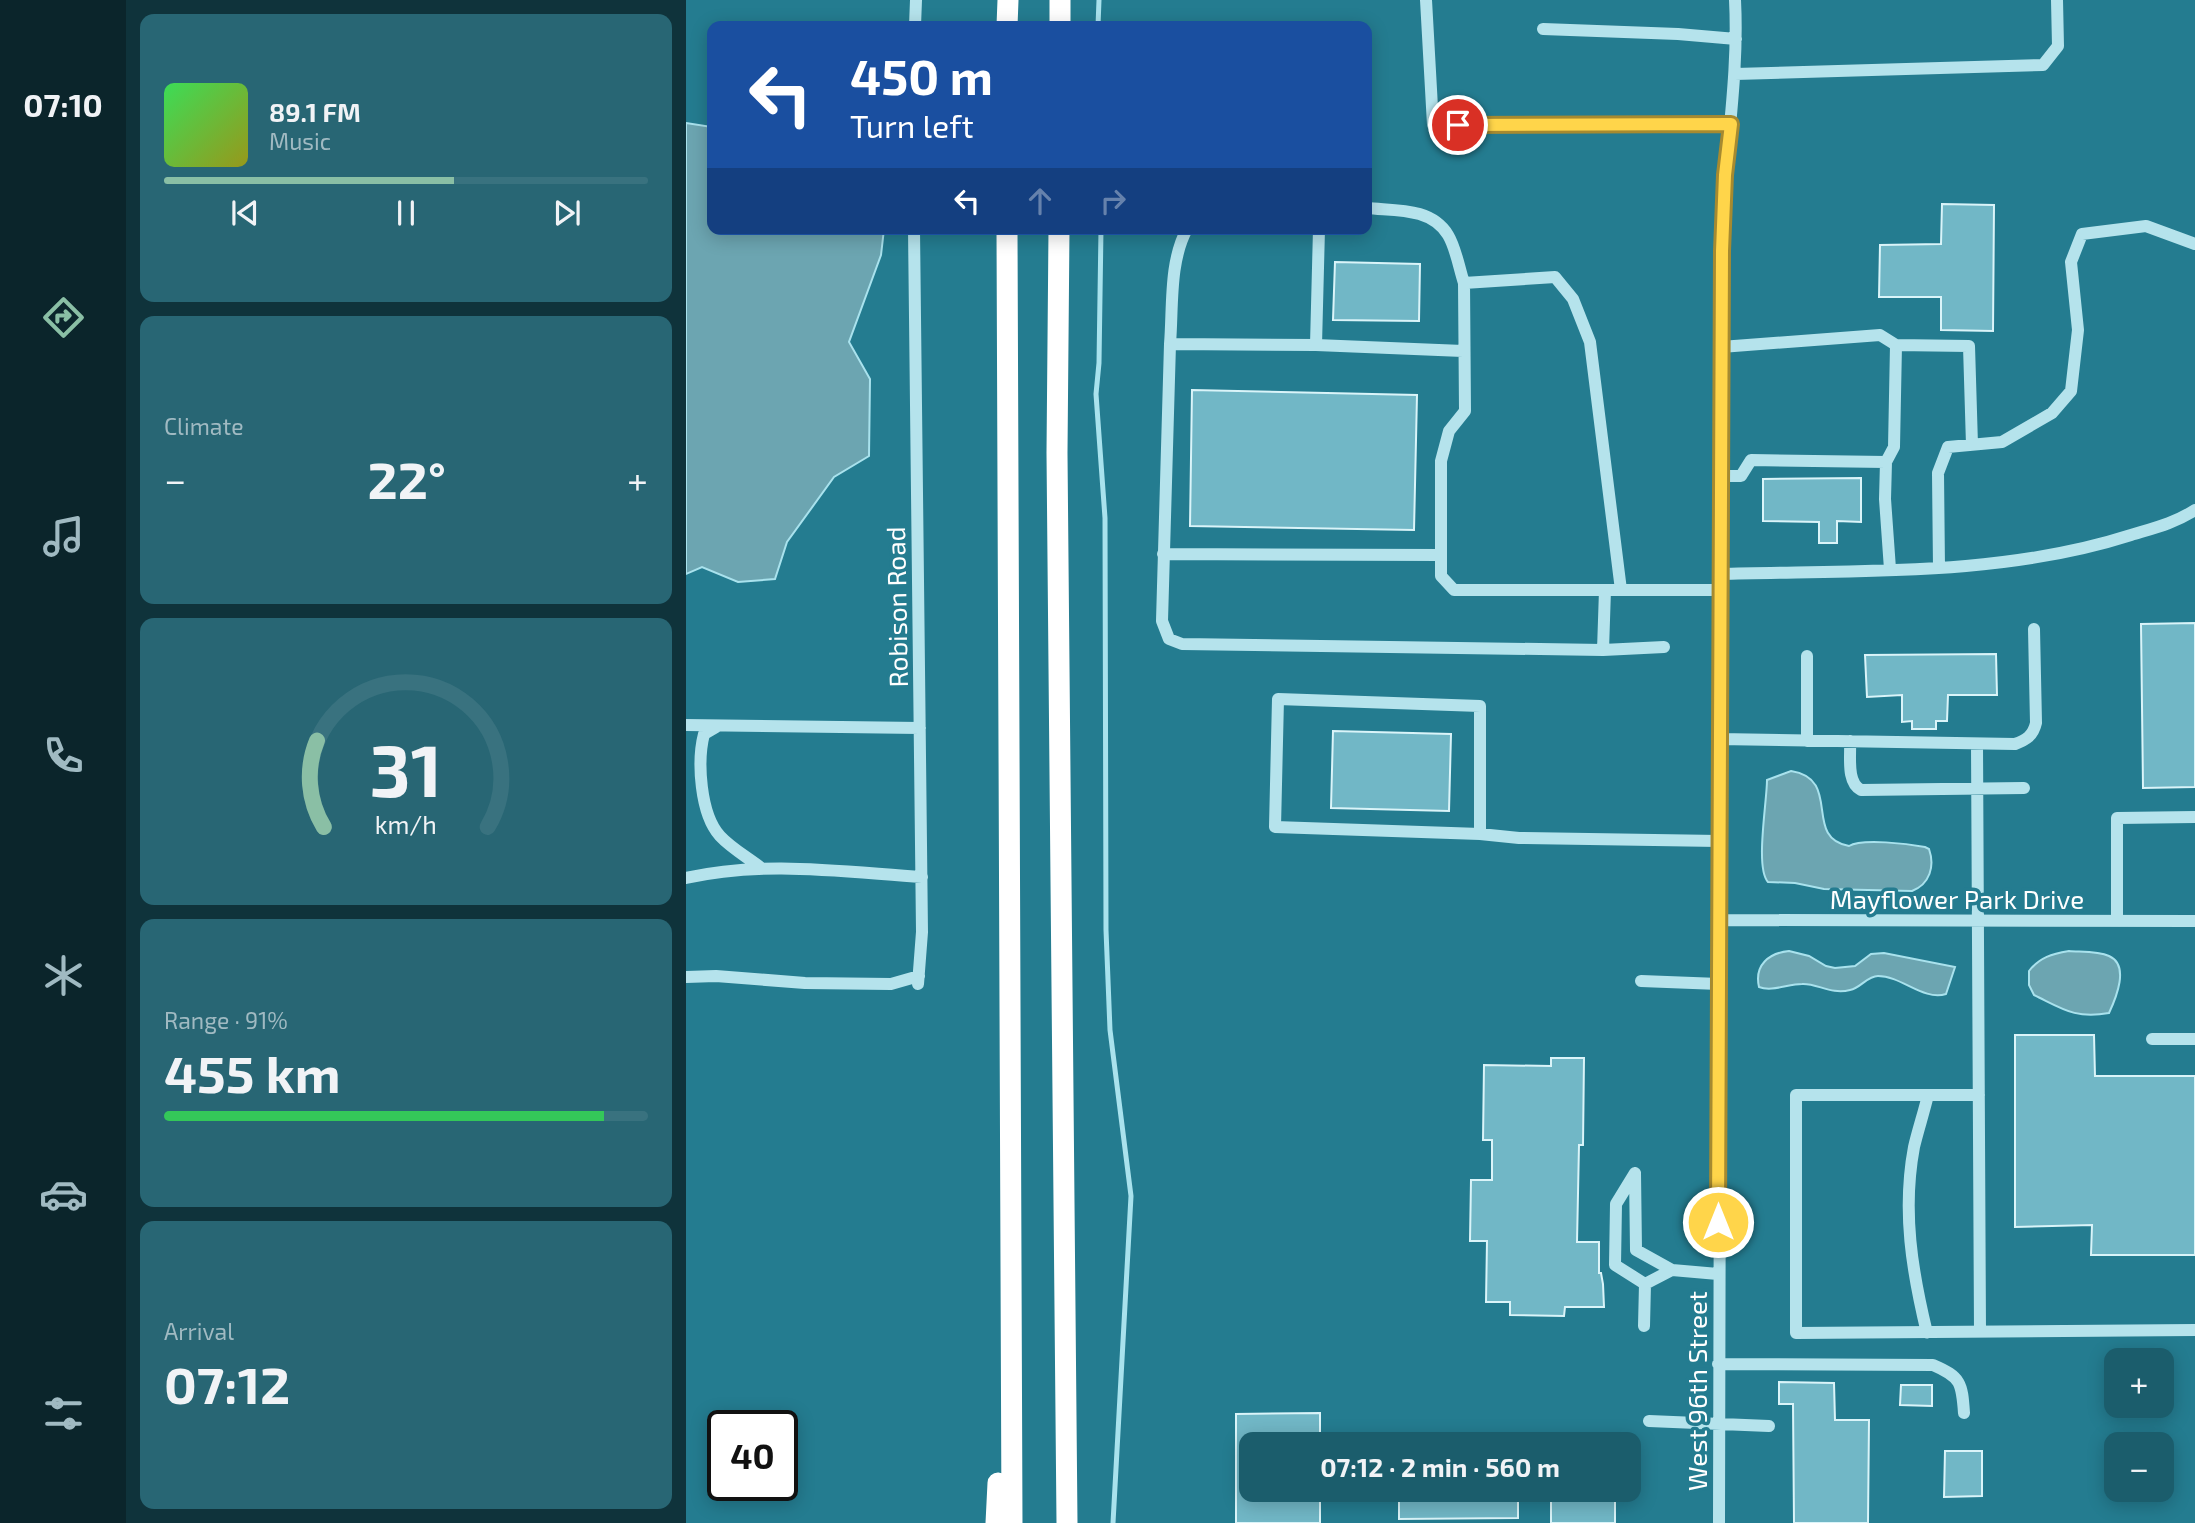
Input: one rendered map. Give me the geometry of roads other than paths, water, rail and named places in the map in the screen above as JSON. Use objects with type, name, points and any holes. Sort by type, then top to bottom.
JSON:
[{"type":"highway","points":[[1007,21],[1008,0]]},
{"type":"highway","points":[[1060,0],[1060,21]]},
{"type":"highway","points":[[1007,235],[1012,1523]]},
{"type":"highway","points":[[1059,235],[1058,467],[1067,1523]]},
{"type":"highway","points":[[996,1523],[1010,1292]]},
{"type":"highway","points":[[1066,1417],[1072,1523]]},
{"type":"street","points":[[915,21],[916,0]]},
{"type":"street","points":[[1426,0],[1433,125],[1731,124]]},
{"type":"street","name":"West 96th Street","points":[[1719,1523],[1721,346],[1723,201],[1735,74],[1735,0]]},
{"type":"street","points":[[1735,74],[2043,65],[2058,46],[2057,0]]},
{"type":"street","points":[[1543,29],[1736,39]]},
{"type":"street","points":[[1372,208],[1419,212],[1437,223],[1448,235],[1464,283],[1465,411],[1449,431],[1441,461],[1441,576],[1454,590],[1720,590]]},
{"type":"street","points":[[1939,568],[1938,473],[1948,447],[2002,442],[2052,413],[2071,391],[2078,330],[2071,262],[2082,234],[2146,226],[2195,244]]},
{"type":"street","name":"Robison Road","points":[[686,977],[716,976],[805,983],[891,984],[919,980],[922,877],[914,235]]},
{"type":"street","points":[[1184,235],[1176,260],[1170,344],[1161,621],[1168,639],[1182,644],[1603,650],[1664,647]]},
{"type":"street","points":[[1317,345],[1319,235]]},
{"type":"street","points":[[1464,283],[1555,277],[1573,299],[1590,342],[1621,590]]},
{"type":"street","points":[[1721,346],[1881,335],[1896,345],[1969,346],[1972,445]]},
{"type":"street","points":[[1170,344],[1317,345],[1463,351]]},
{"type":"street","points":[[1890,569],[1885,499],[1886,462],[1894,447],[1896,345]]},
{"type":"street","points":[[1721,476],[1741,476],[1751,460],[1886,462]]},
{"type":"street","points":[[1720,573],[1967,567],[2091,548],[2179,520],[2195,510]]},
{"type":"street","points":[[1163,554],[1441,555]]},
{"type":"street","points":[[1603,650],[1605,590]]},
{"type":"street","points":[[1719,739],[2015,744],[2027,739],[2034,731],[2034,629]]},
{"type":"street","points":[[1807,656],[1807,741]]},
{"type":"street","points":[[1480,834],[1480,706],[1278,699],[1275,827],[1480,834],[1519,838],[1719,841]]},
{"type":"street","points":[[686,724],[920,728]]},
{"type":"street","points":[[716,726],[704,734],[701,745],[700,769],[708,814],[719,835],[760,867]]},
{"type":"street","points":[[1850,741],[1852,780],[1855,787],[1861,790],[2024,788]]},
{"type":"street","points":[[1977,744],[1980,1332]]},
{"type":"street","points":[[2117,921],[2117,818],[2195,817]]},
{"type":"street","points":[[686,878],[717,871],[760,867],[922,877]]},
{"type":"street","name":"Mayflower Park Drive","points":[[1719,920],[2195,921]]},
{"type":"street","points":[[1641,981],[1719,984]]},
{"type":"street","points":[[2152,1039],[2195,1039]]},
{"type":"street","points":[[1979,1095],[1796,1095],[1796,1333],[2195,1330]]},
{"type":"street","points":[[1927,1333],[1909,1240],[1908,1194],[1914,1146],[1928,1095]]},
{"type":"street","points":[[1645,1283],[1615,1265],[1616,1204],[1635,1173],[1636,1250],[1672,1270],[1718,1274]]},
{"type":"street","points":[[1645,1283],[1672,1270]]},
{"type":"street","points":[[1644,1326],[1645,1283]]},
{"type":"street","points":[[1718,1364],[1933,1366],[1951,1373],[1961,1383],[1964,1413]]},
{"type":"street","points":[[1649,1421],[1769,1426]]},
{"type":"water","points":[[686,123],[707,126],[707,235],[883,235],[881,255],[849,342],[870,379],[869,456],[834,477],[787,542],[775,579],[738,582],[702,567],[686,574]]},
{"type":"water","points":[[1791,771],[1806,776],[1815,785],[1820,796],[1827,832],[1835,841],[1849,846],[1864,842],[1886,842],[1929,849],[1930,874],[1923,884],[1912,891],[1824,889],[1795,883],[1768,882],[1762,863],[1767,780]]},
{"type":"water","points":[[1789,951],[1809,956],[1835,968],[1855,966],[1871,954],[1884,953],[1955,967],[1946,994],[1937,995],[1878,976],[1854,989],[1843,991],[1808,984],[1769,989],[1759,987],[1761,966],[1769,957]]},
{"type":"water","points":[[2069,951],[2100,953],[2115,960],[2119,967],[2120,982],[2109,1013],[2078,1014],[2034,995],[2029,985],[2029,971],[2047,957]]},
{"type":"waterway","points":[[1098,21],[1099,0]]},
{"type":"waterway","points":[[1101,235],[1096,394],[1105,518],[1106,930],[1110,1030],[1131,1196],[1113,1523]]}]
